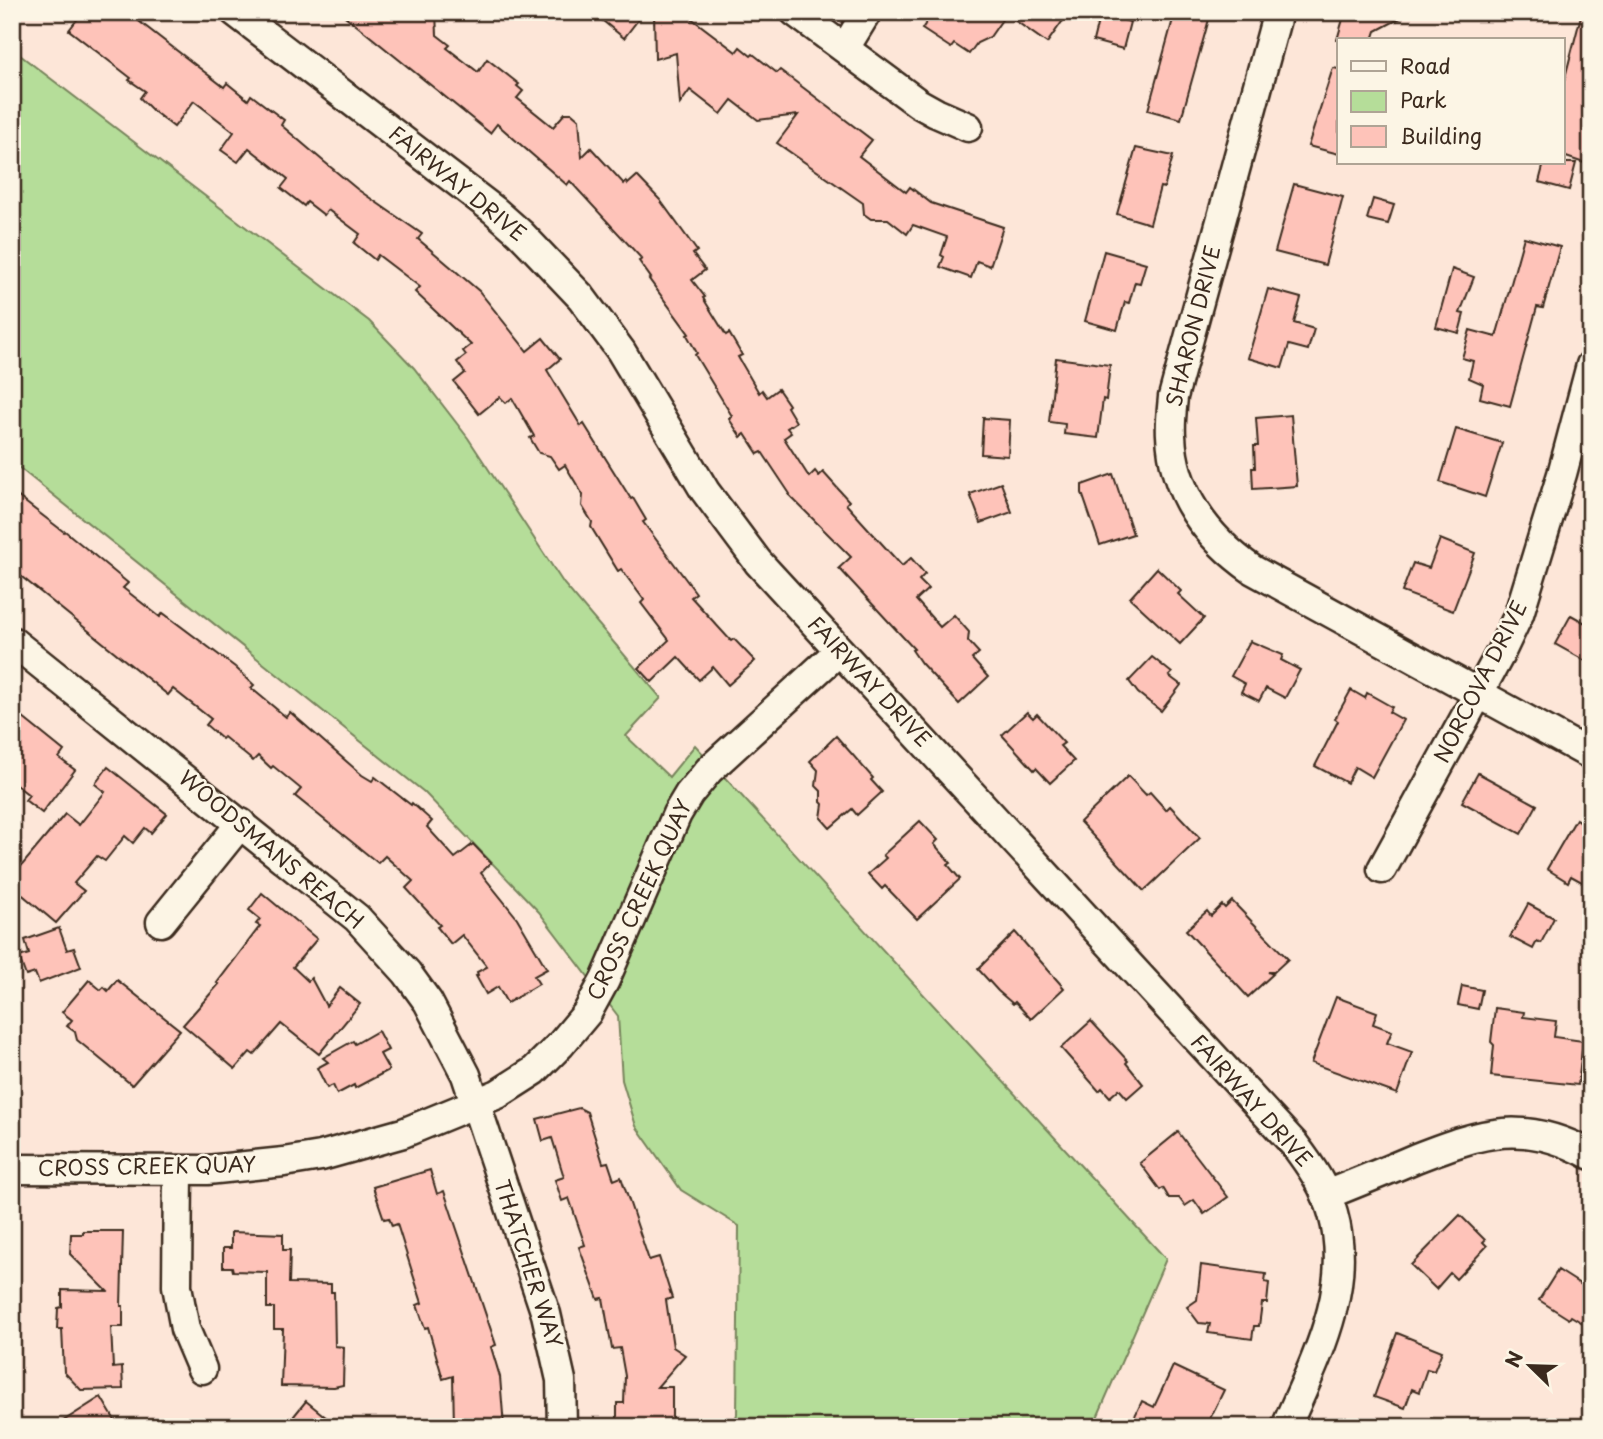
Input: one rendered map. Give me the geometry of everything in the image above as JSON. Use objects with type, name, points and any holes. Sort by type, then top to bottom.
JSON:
[{"type":"street","name":"FAIRWAY DRIVE","points":[[235,12],[494,210],[567,281],[621,351],[705,491],[758,562],[1294,1144],[1311,1166],[1334,1215],[1339,1251],[1334,1308],[1322,1345],[1286,1427]]},
{"type":"street","points":[[795,12],[918,103],[968,127]]},
{"type":"street","points":[[845,48],[867,12]]},
{"type":"street","name":"SHARON DRIVE","points":[[1279,12],[1173,397],[1171,436],[1180,482],[1195,513],[1215,539],[1253,570],[1591,755]]},
{"type":"street","name":"NORCOVA DRIVE","points":[[1382,869],[1500,654],[1529,585],[1591,365]]},
{"type":"street","name":"WOODSMANS REACH","points":[[12,641],[357,918],[428,1002],[460,1062],[475,1104]]},
{"type":"street","name":"CROSS CREEK QUAY","points":[[12,1169],[207,1170],[284,1162],[321,1156],[403,1133],[498,1094],[534,1071],[587,1013],[605,980],[677,814],[689,794],[709,770],[839,651]]},
{"type":"street","points":[[160,922],[241,823]]},
{"type":"street","name":"THATCHER WAY","points":[[475,1104],[546,1314],[561,1381],[562,1427]]},
{"type":"street","points":[[1326,1195],[1456,1143],[1493,1133],[1542,1135],[1569,1143],[1591,1155]]},
{"type":"street","points":[[178,1170],[177,1286],[185,1329],[202,1369]]},
{"type":"green space","points":[[12,49],[369,321],[414,368],[468,438],[564,584],[661,698],[626,736],[669,777],[695,745],[1166,1259],[1093,1427],[733,1427],[737,1414],[739,1226],[681,1190],[636,1126],[622,1080],[618,1016],[539,912],[424,792],[12,462]]},
{"type":"building","points":[[83,12],[127,12],[224,87],[227,83],[248,100],[251,95],[284,120],[281,125],[357,189],[422,234],[418,239],[479,291],[527,351],[543,338],[560,359],[547,370],[581,426],[584,424],[631,499],[633,498],[646,520],[643,522],[696,593],[691,597],[731,641],[734,639],[755,661],[728,685],[713,667],[699,680],[678,657],[652,682],[639,668],[669,640],[641,603],[644,600],[621,569],[618,571],[591,527],[592,522],[582,506],[583,495],[565,465],[559,469],[550,456],[539,453],[530,438],[534,436],[512,398],[506,403],[500,397],[479,414],[454,382],[465,373],[457,362],[466,355],[463,351],[471,345],[415,292],[420,287],[378,255],[375,260],[354,243],[360,234],[328,210],[324,215],[307,202],[304,206],[281,188],[288,179],[249,148],[238,162],[221,150],[234,132],[194,101],[174,127],[152,110],[140,98],[145,91],[69,30]]},
{"type":"building","points":[[340,12],[436,12],[437,35],[450,45],[447,48],[478,72],[487,59],[519,84],[517,86],[523,91],[517,98],[553,127],[565,113],[572,113],[579,119],[582,157],[591,148],[624,184],[637,176],[660,200],[697,251],[693,254],[705,270],[692,280],[705,297],[703,298],[726,335],[729,333],[742,355],[738,357],[759,393],[762,390],[767,397],[778,389],[789,405],[787,407],[796,422],[787,428],[791,433],[784,438],[809,477],[815,471],[819,476],[823,472],[849,501],[846,504],[902,566],[911,558],[925,574],[919,580],[928,589],[916,600],[940,627],[954,615],[969,632],[968,641],[979,653],[972,659],[988,677],[959,704],[921,663],[912,650],[914,649],[839,568],[851,557],[789,495],[762,452],[758,454],[745,434],[741,437],[729,419],[732,416],[695,355],[697,353],[687,335],[689,334],[649,279],[651,278],[639,261],[642,259],[570,181],[567,185],[497,124],[490,133]]},
{"type":"building","points":[[592,12],[644,12],[624,38]]},
{"type":"building","points":[[654,12],[683,12],[736,52],[740,47],[777,73],[780,70],[872,140],[859,156],[906,192],[910,187],[931,203],[1003,227],[990,266],[977,261],[971,278],[940,267],[947,237],[913,225],[907,234],[888,219],[871,219],[864,214],[863,203],[777,143],[798,115],[758,120],[732,100],[721,114],[690,90],[680,104],[676,53],[655,59]]},
{"type":"building","points":[[933,12],[1054,12],[1064,19],[1047,43],[1006,14],[990,37],[977,43],[969,54],[954,44],[951,48],[922,29]]},
{"type":"building","points":[[1175,12],[1211,12],[1181,119],[1148,110]]},
{"type":"building","points":[[1345,12],[1412,12],[1376,31],[1374,38],[1338,38]]},
{"type":"building","points":[[1582,12],[1591,12],[1591,137],[1584,163],[1564,156],[1564,81]]},
{"type":"building","points":[[1100,13],[1130,22],[1123,49],[1093,41]]},
{"type":"building","points":[[1333,68],[1337,69],[1337,153],[1308,146]]},
{"type":"building","points":[[1136,148],[1173,156],[1164,188],[1160,187],[1150,224],[1117,214]]},
{"type":"building","points":[[1576,163],[1569,190],[1539,182],[1544,164]]},
{"type":"building","points":[[1294,184],[1343,197],[1325,265],[1275,252]]},
{"type":"building","points":[[1373,199],[1394,205],[1388,224],[1367,219]]},
{"type":"building","points":[[1524,237],[1560,247],[1543,308],[1537,307],[1510,406],[1480,398],[1483,384],[1469,378],[1473,361],[1462,358],[1470,330],[1496,337]]},
{"type":"building","points":[[1104,251],[1146,263],[1140,283],[1135,282],[1129,303],[1125,302],[1117,330],[1085,321]]},
{"type":"building","points":[[1452,269],[1474,277],[1460,313],[1464,314],[1459,333],[1436,327]]},
{"type":"building","points":[[1268,289],[1301,298],[1294,323],[1314,329],[1308,350],[1289,345],[1282,368],[1248,358]]},
{"type":"building","points":[[1056,358],[1110,365],[1098,438],[1064,434],[1065,424],[1049,422]]},
{"type":"building","points":[[1291,415],[1297,486],[1253,489],[1254,446],[1258,446],[1256,418]]},
{"type":"building","points":[[983,418],[1010,420],[1008,456],[981,454]]},
{"type":"building","points":[[1456,429],[1502,443],[1485,497],[1440,482]]},
{"type":"building","points":[[1113,474],[1133,534],[1100,545],[1082,493],[1082,485]]},
{"type":"building","points":[[1001,483],[1012,512],[981,523],[970,494]]},
{"type":"building","points":[[12,492],[128,583],[123,588],[160,617],[163,613],[235,667],[254,685],[251,688],[286,717],[290,712],[362,775],[372,781],[375,777],[411,805],[412,803],[432,821],[427,827],[455,858],[473,844],[491,863],[481,873],[517,918],[547,969],[534,976],[539,984],[507,1003],[498,987],[486,994],[476,976],[477,972],[487,967],[462,935],[451,944],[437,927],[440,925],[406,888],[413,881],[385,856],[378,863],[295,796],[301,789],[273,766],[271,768],[258,756],[253,761],[224,737],[222,739],[206,725],[211,719],[173,689],[168,695],[12,569]]},
{"type":"building","points":[[1440,539],[1475,553],[1453,611],[1402,592],[1413,563],[1429,568]]},
{"type":"building","points":[[1157,568],[1181,591],[1178,594],[1204,618],[1180,644],[1130,598]]},
{"type":"building","points":[[1571,615],[1591,626],[1591,664],[1555,644]]},
{"type":"building","points":[[1250,641],[1283,655],[1281,660],[1300,670],[1285,698],[1266,688],[1259,701],[1241,692],[1245,684],[1231,676]]},
{"type":"building","points":[[1152,657],[1172,673],[1169,676],[1181,685],[1161,711],[1138,693],[1129,681]]},
{"type":"building","points":[[1351,690],[1365,698],[1367,693],[1392,707],[1389,712],[1403,720],[1372,777],[1355,767],[1347,783],[1315,766]]},
{"type":"building","points":[[12,709],[64,751],[59,758],[75,770],[42,813],[25,800],[29,795],[12,782]]},
{"type":"building","points":[[1027,712],[1033,718],[1037,714],[1064,743],[1060,746],[1074,761],[1050,783],[1036,768],[1034,770],[1002,735]]},
{"type":"building","points":[[836,736],[882,792],[857,815],[852,809],[830,828],[821,818],[821,791],[816,786],[818,770],[810,761]]},
{"type":"building","points":[[108,767],[167,814],[151,833],[145,828],[133,843],[125,836],[105,861],[97,856],[74,883],[84,891],[56,923],[12,886],[12,877],[65,814],[79,825],[105,792],[95,784]]},
{"type":"building","points":[[1478,773],[1537,805],[1521,834],[1462,802]]},
{"type":"building","points":[[1128,776],[1146,795],[1150,792],[1166,810],[1170,806],[1200,838],[1144,891],[1080,822]]},
{"type":"building","points":[[1576,819],[1591,828],[1591,887],[1571,876],[1568,882],[1547,869]]},
{"type":"building","points":[[920,821],[938,840],[934,844],[951,863],[948,865],[960,879],[917,919],[885,886],[882,889],[868,874],[886,858],[883,855]]},
{"type":"building","points":[[262,893],[317,939],[293,967],[308,981],[311,978],[326,1006],[340,988],[360,1004],[319,1054],[281,1024],[254,1055],[250,1052],[235,1069],[183,1025],[219,984],[217,983],[260,926],[256,924],[260,919],[249,910]]},
{"type":"building","points":[[1232,901],[1288,959],[1274,972],[1268,972],[1273,974],[1248,997],[1186,930],[1207,911],[1211,916],[1222,905],[1225,908]]},
{"type":"building","points":[[1528,904],[1554,918],[1541,943],[1537,941],[1533,949],[1510,937]]},
{"type":"building","points":[[59,928],[67,950],[74,948],[81,967],[39,983],[35,973],[26,976],[19,957],[29,954],[25,940]]},
{"type":"building","points":[[1015,932],[1064,988],[1031,1019],[1015,1002],[1013,1004],[998,991],[978,969]]},
{"type":"building","points":[[89,980],[101,990],[104,987],[108,991],[117,980],[180,1030],[132,1085],[77,1040],[75,1032],[67,1026],[72,1020],[62,1012]]},
{"type":"building","points":[[1462,986],[1482,990],[1478,1009],[1458,1005]]},
{"type":"building","points":[[1336,997],[1377,1012],[1373,1024],[1392,1031],[1387,1043],[1412,1052],[1397,1094],[1311,1063]]},
{"type":"building","points":[[1495,1008],[1524,1012],[1523,1017],[1556,1021],[1554,1037],[1583,1041],[1578,1085],[1491,1076]]},
{"type":"building","points":[[1091,1021],[1128,1061],[1126,1063],[1143,1084],[1127,1098],[1119,1089],[1110,1097],[1102,1088],[1099,1091],[1061,1048]]},
{"type":"building","points":[[378,1031],[388,1050],[380,1054],[389,1070],[337,1094],[333,1085],[327,1088],[317,1068],[328,1062],[323,1058]]},
{"type":"building","points":[[579,1108],[587,1112],[603,1163],[608,1162],[614,1180],[621,1177],[649,1260],[659,1257],[672,1298],[666,1300],[673,1347],[685,1355],[657,1387],[672,1387],[672,1426],[617,1425],[617,1403],[624,1403],[625,1376],[620,1348],[612,1349],[603,1298],[598,1299],[579,1247],[585,1245],[569,1198],[562,1201],[555,1180],[564,1177],[552,1138],[543,1141],[537,1119]]},
{"type":"building","points":[[1178,1132],[1228,1197],[1204,1214],[1194,1200],[1185,1206],[1179,1198],[1169,1198],[1140,1163]]},
{"type":"building","points":[[430,1170],[437,1194],[444,1191],[496,1345],[491,1347],[500,1377],[504,1427],[454,1427],[453,1376],[443,1379],[428,1327],[425,1328],[417,1305],[422,1303],[397,1224],[392,1226],[389,1218],[384,1219],[373,1187]]},
{"type":"building","points":[[1460,1215],[1485,1240],[1483,1242],[1487,1246],[1456,1279],[1450,1273],[1436,1289],[1411,1265]]},
{"type":"building","points":[[83,1231],[123,1231],[123,1327],[111,1327],[113,1368],[122,1367],[123,1389],[81,1390],[64,1372],[62,1329],[57,1329],[58,1308],[62,1307],[62,1290],[107,1291],[70,1254],[71,1234],[83,1234]]},
{"type":"building","points":[[231,1232],[283,1234],[283,1250],[290,1250],[289,1283],[331,1284],[331,1292],[334,1292],[335,1346],[344,1347],[343,1385],[281,1386],[283,1329],[274,1329],[274,1308],[267,1308],[267,1272],[233,1271],[232,1267],[223,1267],[223,1248],[231,1248]]},
{"type":"building","points":[[1201,1265],[1266,1274],[1265,1282],[1269,1283],[1267,1303],[1262,1303],[1259,1326],[1254,1326],[1252,1339],[1208,1333],[1210,1324],[1199,1323],[1187,1307],[1197,1300]]},
{"type":"building","points":[[1558,1270],[1591,1291],[1591,1328],[1571,1316],[1569,1319],[1539,1300]]},
{"type":"building","points":[[1397,1333],[1442,1351],[1434,1371],[1427,1369],[1419,1392],[1412,1389],[1405,1408],[1374,1397]]},
{"type":"building","points":[[1173,1366],[1224,1390],[1206,1427],[1145,1427],[1133,1420],[1142,1401],[1154,1407]]},
{"type":"building","points":[[101,1397],[119,1427],[54,1427]]},
{"type":"building","points":[[306,1401],[338,1427],[285,1427]]}]
